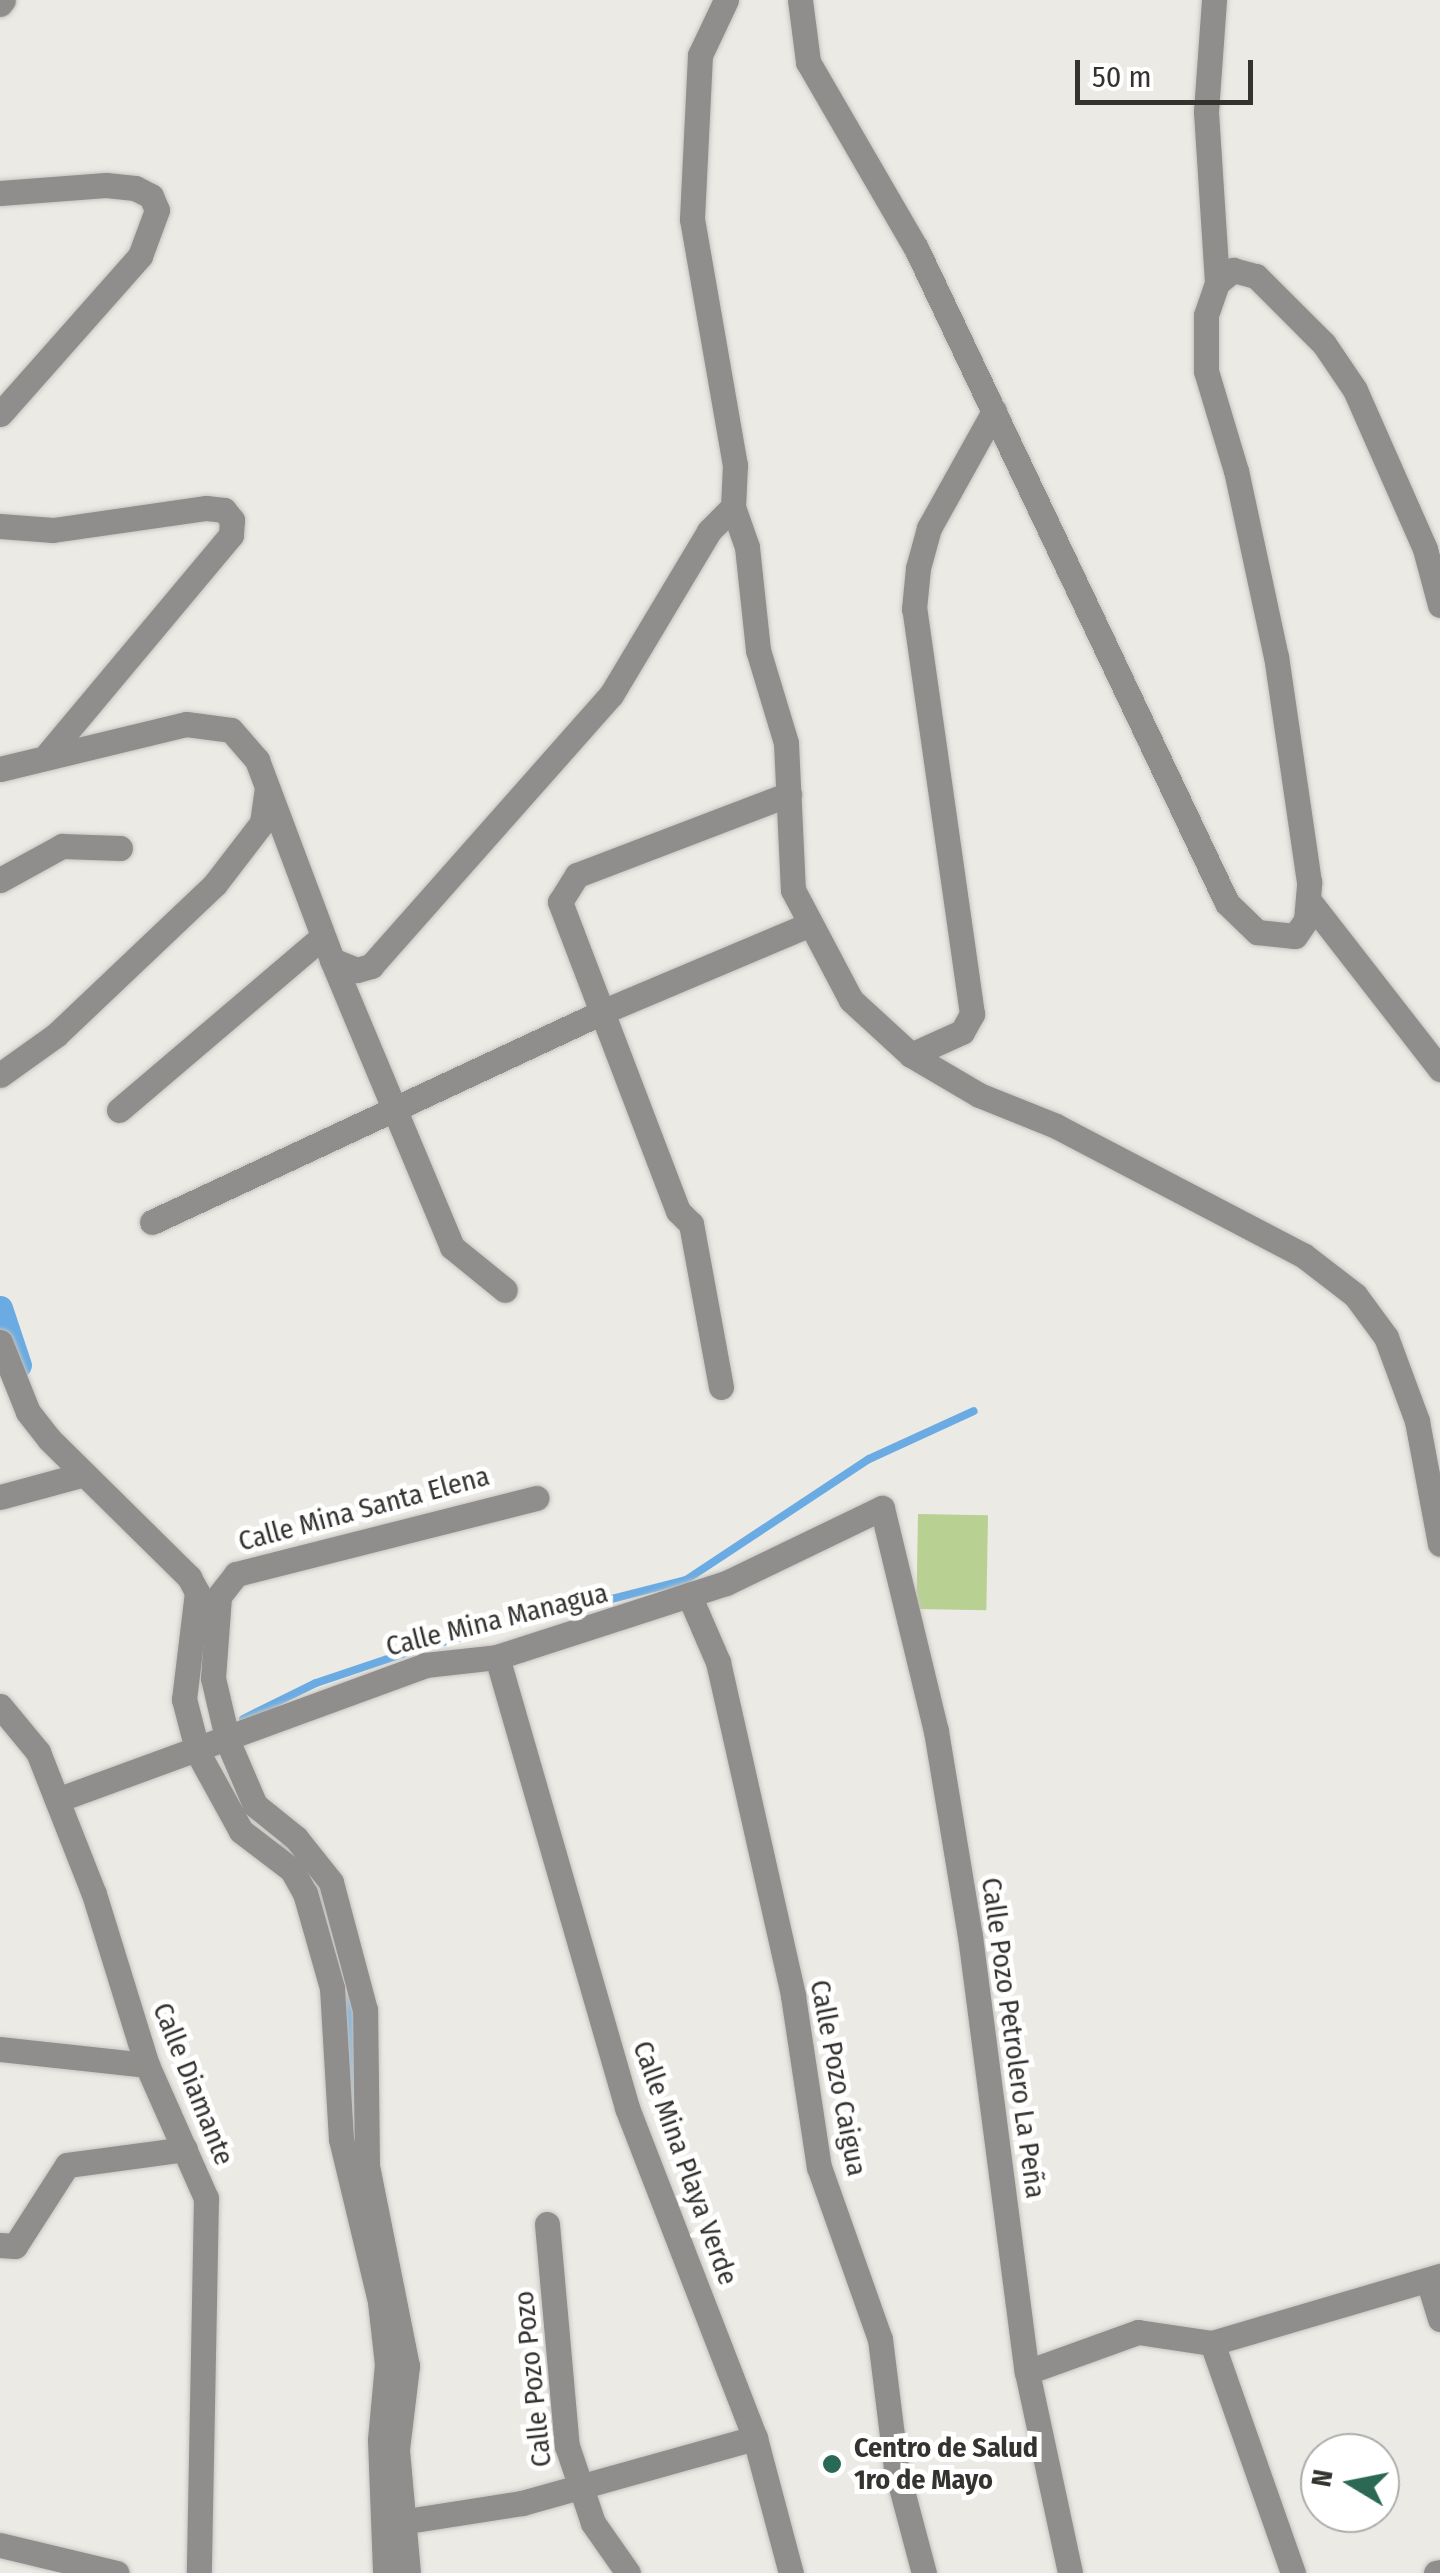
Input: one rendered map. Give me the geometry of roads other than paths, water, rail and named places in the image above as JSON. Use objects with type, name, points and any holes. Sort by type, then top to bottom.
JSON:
[{"type":"street","points":[[726,0],[700,54],[692,219],[735,465],[733,508],[747,547],[758,650],[786,743],[793,890],[808,926],[851,1000],[911,1055],[1303,1254],[1355,1294],[1386,1337],[1417,1420],[1440,1544]]},
{"type":"street","points":[[800,0],[808,62],[868,157],[994,411],[1016,470],[1093,613],[1227,903],[1241,922],[1274,936],[1295,936],[1310,902]]},
{"type":"street","points":[[1214,0],[1206,112],[1216,283],[1206,315],[1206,371],[1236,471],[1276,657],[1310,902],[1440,1068]]},
{"type":"street","points":[[0,193],[135,188],[151,196],[157,210],[140,256],[0,414]]},
{"type":"street","points":[[1216,283],[1233,270],[1256,276],[1324,344],[1355,390],[1424,549],[1440,604]]},
{"type":"street","points":[[911,1055],[962,1032],[972,1014],[914,609],[918,568],[929,528],[994,411]]},
{"type":"street","points":[[0,540],[206,508],[224,510],[232,520],[231,535],[46,756]]},
{"type":"street","points":[[327,949],[358,970],[371,966],[611,695],[709,531],[733,508]]},
{"type":"street","points":[[0,526],[53,530]]},
{"type":"street","points":[[0,769],[210,722],[244,742],[267,788],[327,949],[452,1247],[506,1290]]},
{"type":"street","points":[[0,1076],[56,1034],[215,884],[262,823],[267,788]]},
{"type":"street","points":[[721,1387],[691,1224],[678,1211],[602,1012],[560,917],[565,888],[576,876],[789,794]]},
{"type":"street","points":[[0,880],[62,846],[120,848]]},
{"type":"street","points":[[152,1222],[602,1012],[808,926]]},
{"type":"street","points":[[119,1110],[327,949]]},
{"type":"street","points":[[0,1342],[28,1412],[81,1475],[189,1577],[196,1592],[184,1698],[198,1754],[242,1831],[292,1870],[332,1988],[340,2139],[380,2302],[388,2364],[380,2440],[385,2573]]},
{"type":"street","points":[[0,1497],[81,1475]]},
{"type":"street","name":"Calle Mina Santa Elena","points":[[228,1742],[213,1678],[219,1596],[236,1574],[537,1498]]},
{"type":"street","name":"Calle Mina Managua","points":[[57,1800],[198,1754],[426,1665],[497,1657],[726,1584],[874,1507],[886,1514]]},
{"type":"street","name":"Calle Pozo Petrolero La Peña","points":[[886,1514],[954,1833],[1027,2372],[1070,2573]]},
{"type":"street","name":"Calle Pozo Caigua","points":[[689,1595],[718,1662],[793,1996],[820,2167],[880,2339],[896,2468],[924,2573]]},
{"type":"street","name":"Calle Mina Playa Verde","points":[[497,1657],[627,2108],[754,2438],[790,2573]]},
{"type":"street","name":"Calle Diamante","points":[[0,1706],[38,1752],[147,2065],[206,2198],[198,2573]]},
{"type":"street","points":[[228,1742],[255,1805],[296,1838],[331,1882],[365,2010],[367,2165],[406,2366],[397,2448],[408,2573]]},
{"type":"street","points":[[0,2049],[147,2065]]},
{"type":"street","points":[[0,2245],[15,2246],[67,2165],[185,2149]]},
{"type":"street","name":"Calle Pozo Pozo","points":[[547,2224],[562,2411],[576,2486],[628,2573]]},
{"type":"street","points":[[1027,2372],[1138,2332],[1212,2343],[1434,2278],[1440,2319]]},
{"type":"street","points":[[1212,2343],[1293,2573]]},
{"type":"street","points":[[401,2522],[460,2516],[754,2438]]},
{"type":"street","points":[[0,2545],[118,2573]]},
{"type":"waterway","points":[[0,1308],[19,1365]]},
{"type":"waterway","points":[[243,1719],[316,1683],[423,1647],[686,1580],[869,1459],[974,1411]]},
{"type":"waterway","points":[[287,1854],[316,1884],[350,2015],[354,2153]]},
{"type":"place","name":"Centro de Salud 1ro de Mayo","points":[[832,2464]]}]
